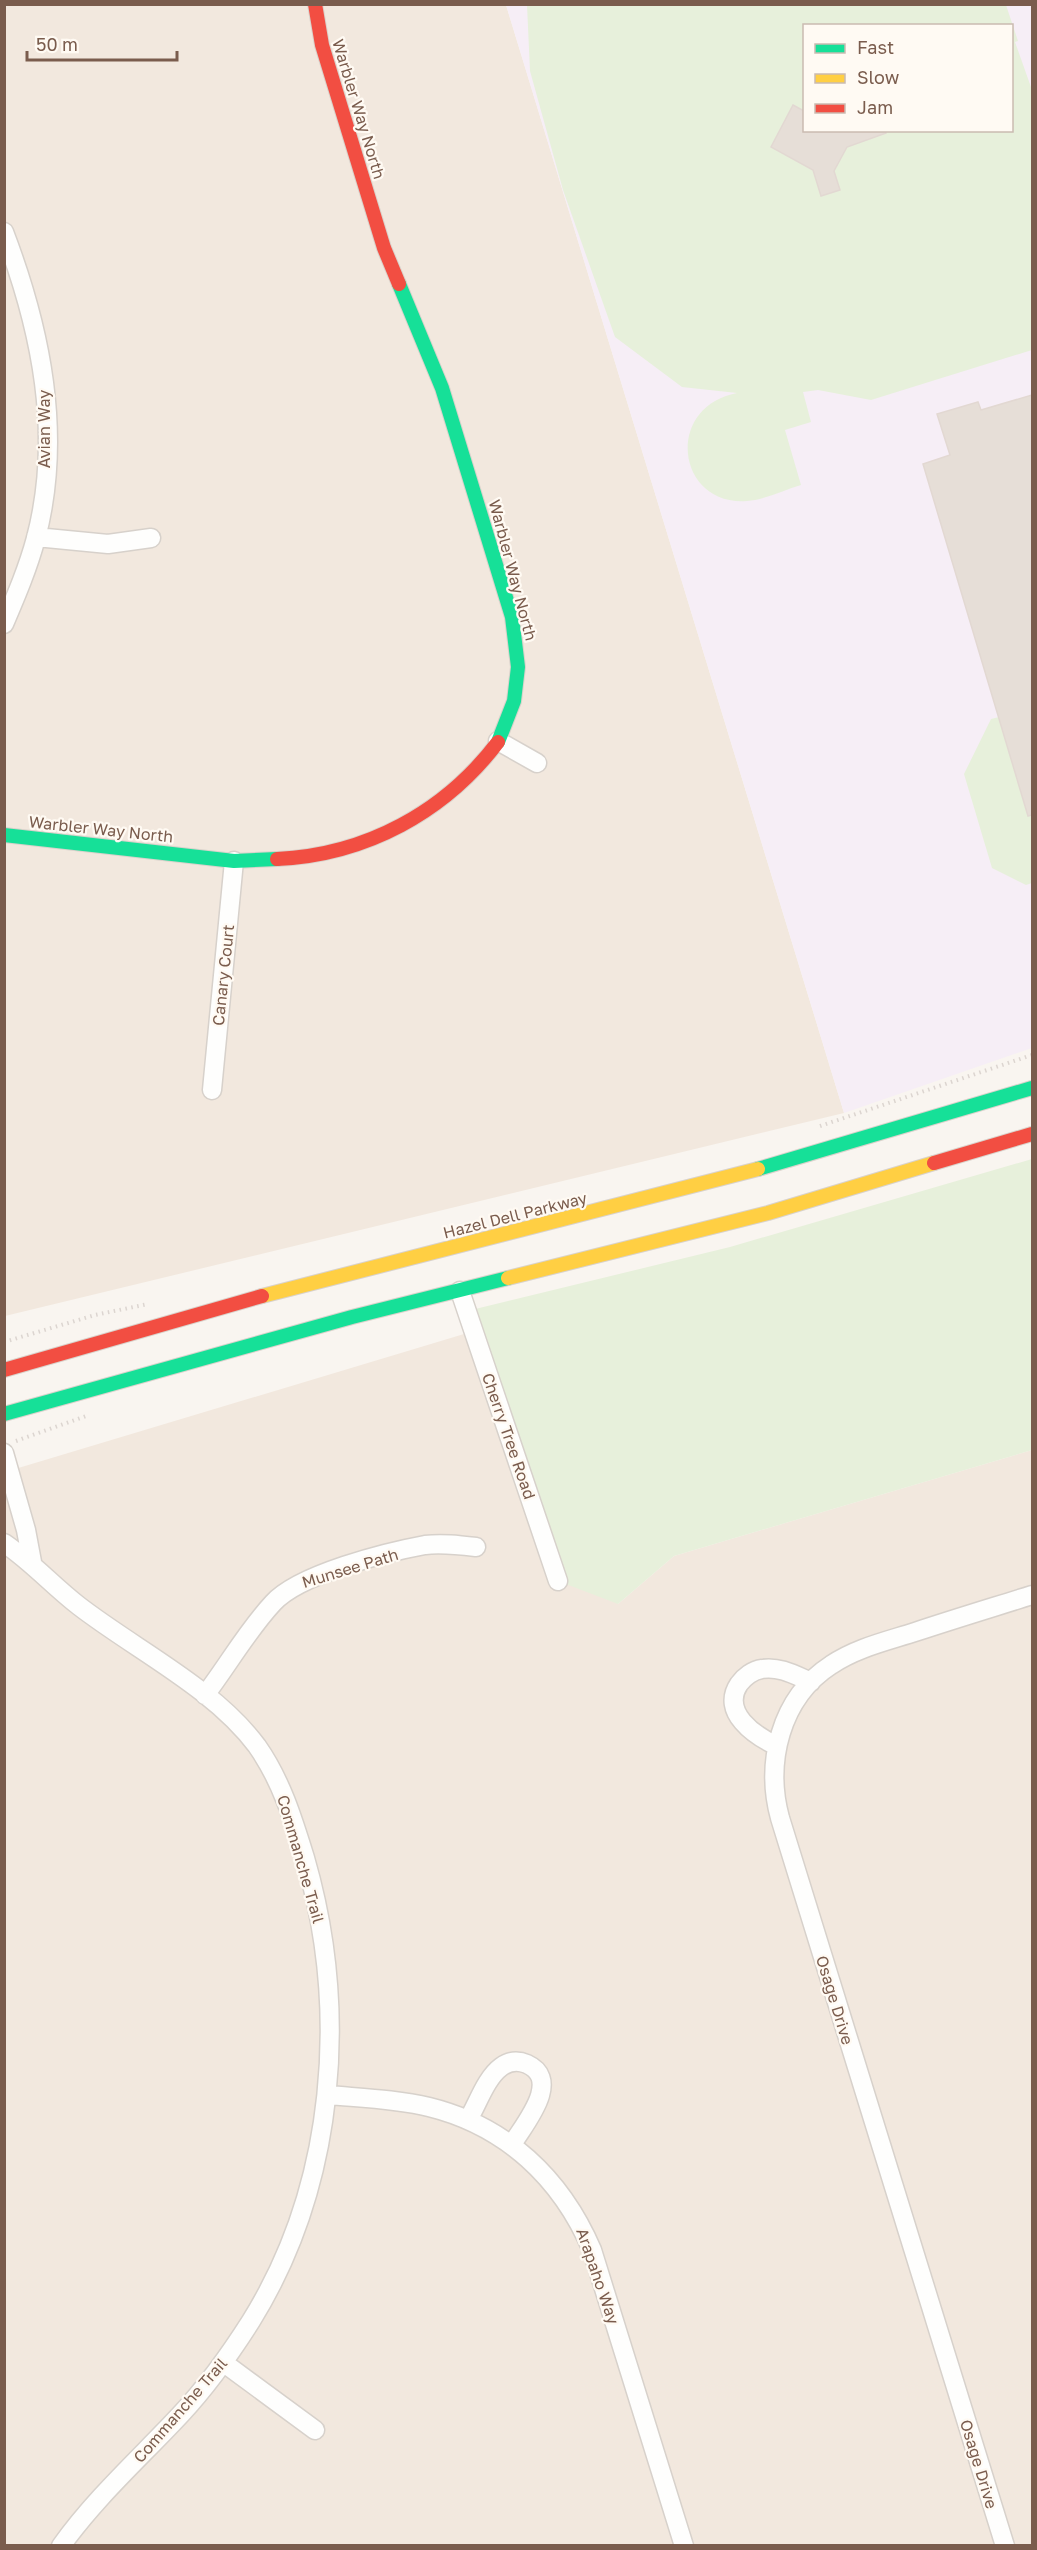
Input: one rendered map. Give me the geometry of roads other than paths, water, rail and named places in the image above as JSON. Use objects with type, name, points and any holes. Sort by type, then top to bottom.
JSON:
[{"type":"main road","name":"Warbler Way North","points":[[4,835],[234,861],[298,858],[367,843],[399,827],[454,790],[477,769],[498,741],[514,701],[518,652],[512,617],[442,388],[384,248],[321,45],[315,4]]},
{"type":"main road","name":"Hazel Dell Parkway","points":[[4,1370],[295,1287],[789,1161],[1032,1088]]},
{"type":"main road","points":[[4,1414],[231,1349],[768,1213],[1032,1134]]},
{"type":"street","name":"Avian Way","points":[[4,232],[29,301],[42,361],[47,421],[46,459],[36,537],[4,624]]},
{"type":"street","points":[[36,537],[108,544],[151,538]]},
{"type":"street","points":[[498,741],[537,763]]},
{"type":"street","name":"Canary Court","points":[[212,1090],[234,861]]},
{"type":"street","name":"Cherry Tree Road","points":[[460,1291],[558,1581]]},
{"type":"street","points":[[4,1453],[26,1530],[32,1562]]},
{"type":"street","name":"Commanche Trail","points":[[4,1543],[32,1562],[81,1608],[205,1695],[231,1718],[257,1747],[282,1791],[295,1827],[319,1912],[328,1970],[331,2022],[328,2095],[312,2170],[296,2226],[254,2316],[224,2363],[61,2546]]},
{"type":"street","name":"Munsee Path","points":[[205,1695],[274,1601],[296,1585],[353,1564],[426,1545],[450,1544],[476,1547]]},
{"type":"street","name":"Osage Drive","points":[[1005,2546],[780,1818],[773,1779],[777,1746],[786,1718],[811,1682],[830,1665],[862,1649],[1031,1601]]},
{"type":"street","points":[[777,1746],[754,1733],[737,1716],[734,1705],[736,1690],[744,1678],[760,1669],[785,1671],[811,1682]]},
{"type":"street","points":[[469,2118],[499,2069],[512,2062],[528,2064],[540,2076],[542,2092],[513,2144]]},
{"type":"street","name":"Arapaho Way","points":[[328,2095],[405,2102],[469,2118],[513,2144],[566,2200],[588,2241],[684,2546]]},
{"type":"street","points":[[224,2363],[315,2430]]}]
